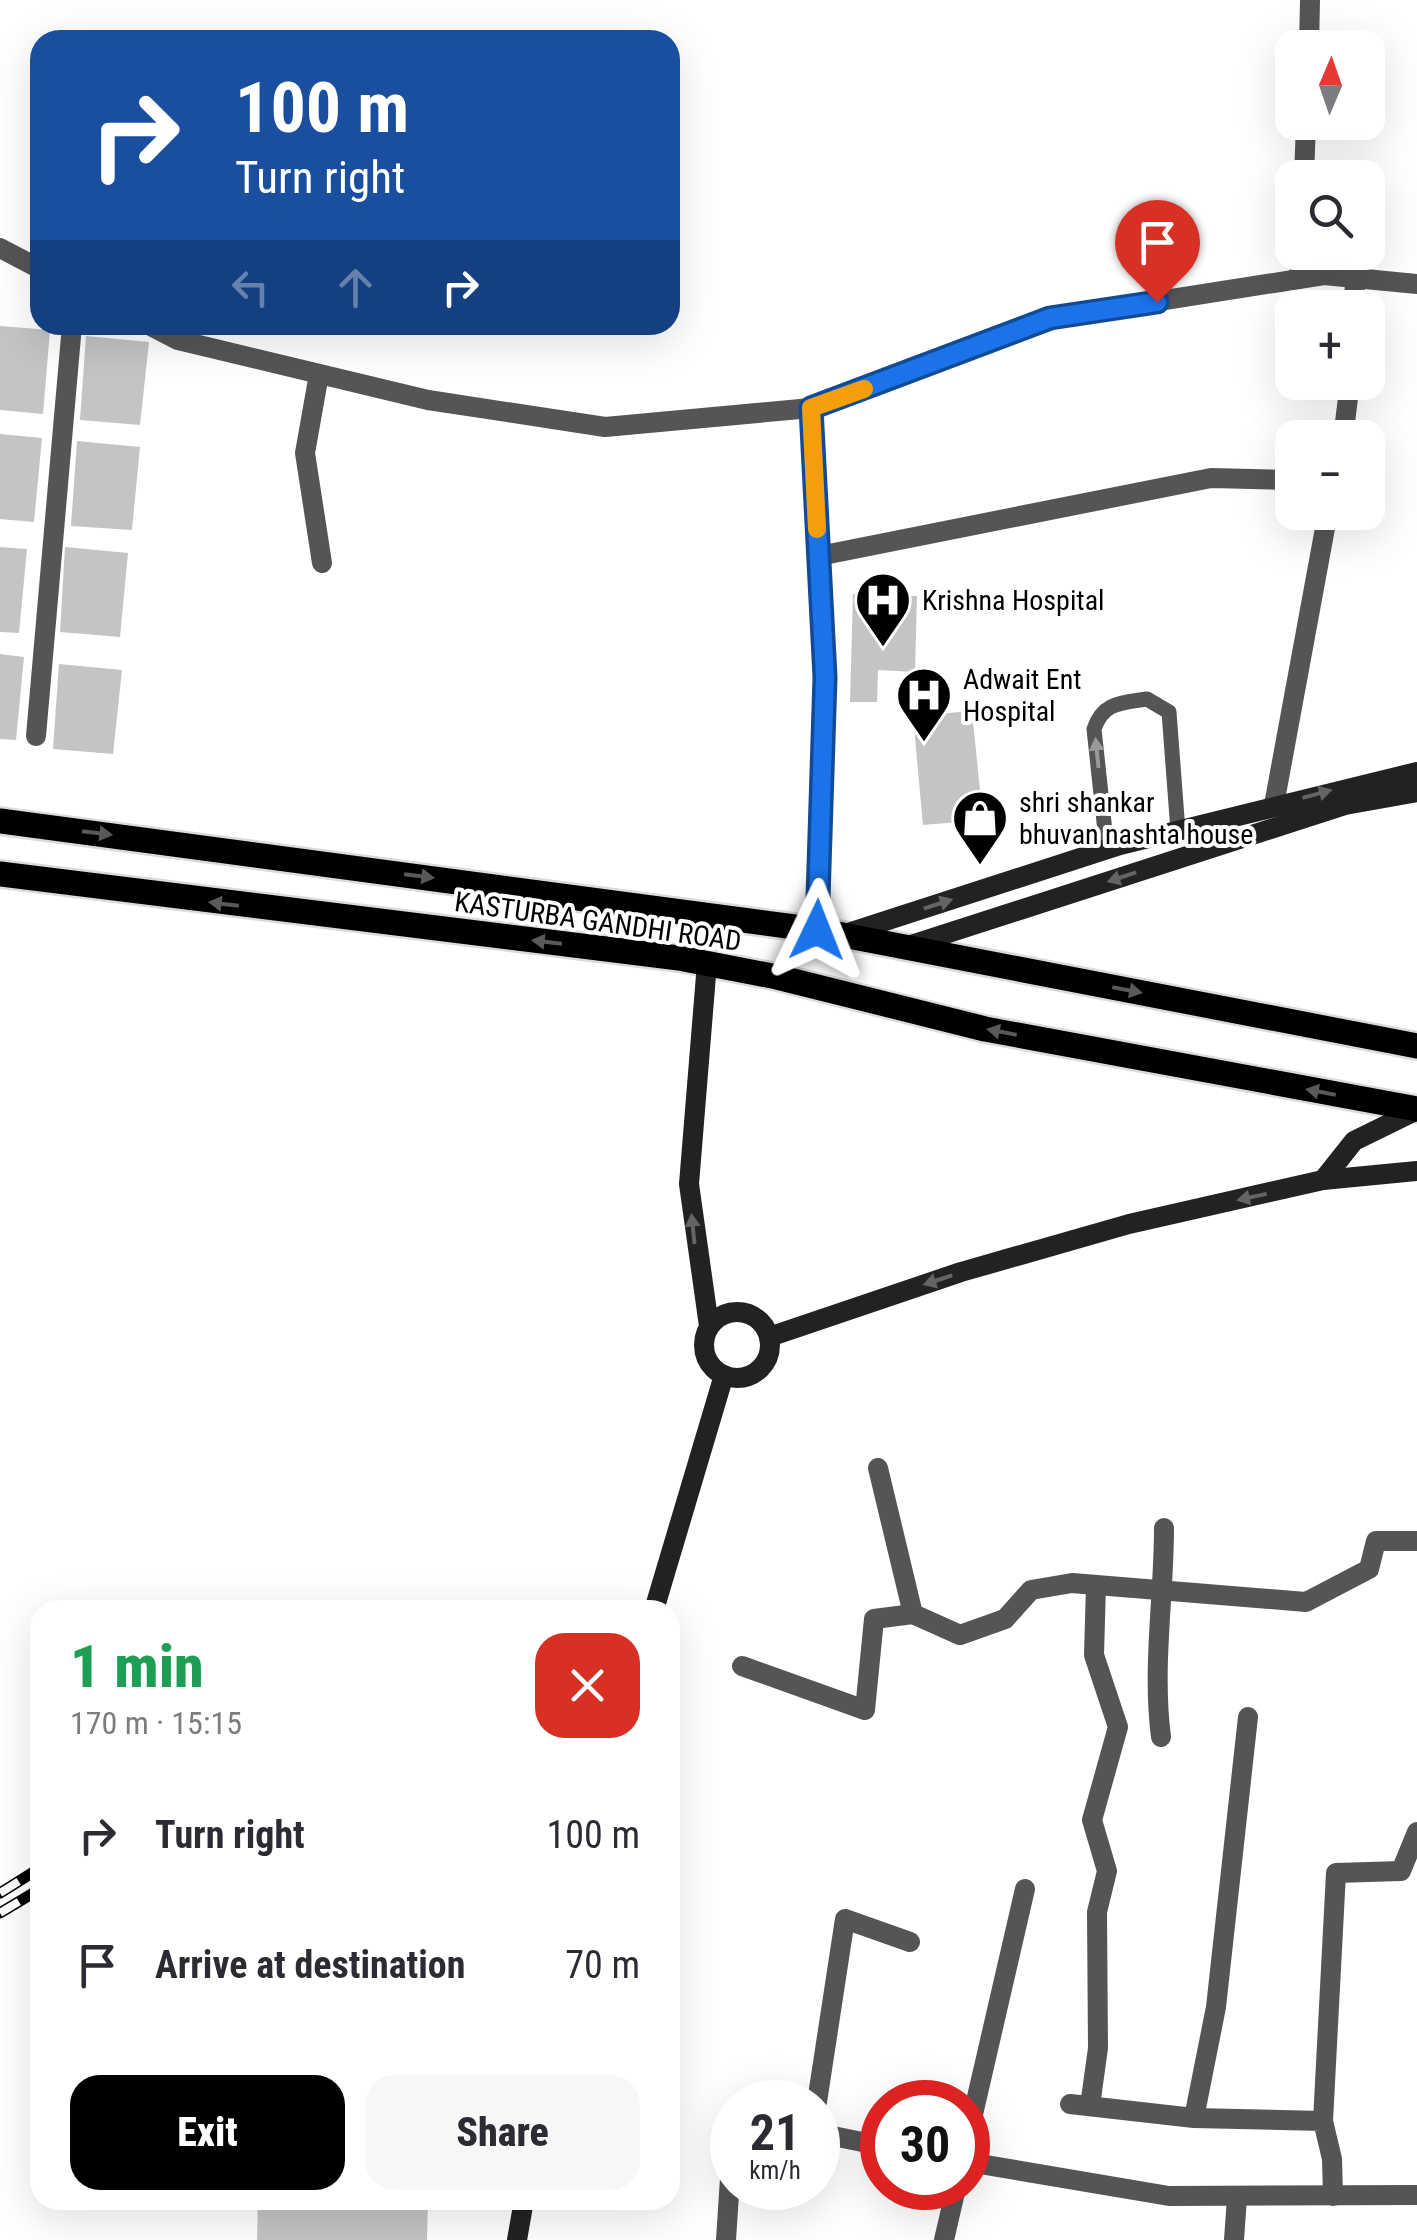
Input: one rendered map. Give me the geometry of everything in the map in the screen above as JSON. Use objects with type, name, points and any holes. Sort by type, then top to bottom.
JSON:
[{"type":"main road","name":"KASTURBA GANDHI ROAD","points":[[0,820],[845,934],[1417,1046]]},
{"type":"main road","name":"KASTURBA GANDHI ROAD","points":[[0,874],[707,964],[985,1029],[1417,1110]]},
{"type":"street","points":[[1309,30],[1310,0]]},
{"type":"street","points":[[0,248],[30,263]]},
{"type":"street","points":[[1299,270],[1299,279]]},
{"type":"street","points":[[168,335],[428,400],[605,427],[811,408],[1050,318],[1324,275],[1417,284]]},
{"type":"street","points":[[1355,290],[1356,278]]},
{"type":"street","points":[[36,736],[71,335]]},
{"type":"street","points":[[319,374],[305,453],[322,563]]},
{"type":"street","points":[[811,408],[825,677],[817,930]]},
{"type":"street","points":[[819,556],[1212,478],[1275,480]]},
{"type":"street","points":[[1274,805],[1325,530]]},
{"type":"street","points":[[845,934],[1107,850],[1417,772]]},
{"type":"street","points":[[908,946],[1345,805],[1417,792]]},
{"type":"street","points":[[707,964],[689,1184],[709,1326],[704,1349],[714,1369],[724,1374],[744,1376],[763,1366],[770,1348],[769,1337],[758,1320],[738,1312],[709,1326]]},
{"type":"street","points":[[1323,1180],[1354,1141],[1417,1110]]},
{"type":"street","points":[[769,1337],[961,1272],[1110,1229],[1323,1180],[1417,1172]]},
{"type":"street","points":[[657,1600],[724,1374]]},
{"type":"street","points":[[878,1468],[913,1614]]},
{"type":"street","points":[[1161,1737],[1154,1684],[1164,1590],[1164,1528]]},
{"type":"street","points":[[742,1666],[865,1710],[874,1619],[913,1614],[960,1634],[1005,1620],[1030,1590],[1072,1583],[1306,1602],[1368,1569],[1376,1541],[1417,1540]]},
{"type":"street","points":[[1096,1585],[1094,1656],[1118,1727],[1092,1820],[1107,1871],[1097,1912],[1098,2048],[1080,2105],[1194,2118],[1323,2121]]},
{"type":"street","points":[[1194,2118],[1216,2008],[1248,1716]]},
{"type":"street","points":[[1333,2196],[1332,2160],[1323,2121],[1336,1873],[1401,1871],[1417,1832]]},
{"type":"street","points":[[981,2080],[1024,1888]]},
{"type":"street","points":[[820,2080],[846,1919],[910,1942]]},
{"type":"street","points":[[990,2166],[1169,2196],[1417,2195]]},
{"type":"street","points":[[1234,2240],[1237,2197]]},
{"type":"street","points":[[517,2240],[522,2210]]},
{"type":"street","points":[[726,2240],[728,2210]]},
{"type":"street","points":[[944,2240],[951,2210]]},
{"type":"lane","points":[[1107,850],[1094,729],[1100,712],[1109,705],[1147,699],[1169,712],[1178,830]]},
{"type":"building","points":[[0,326],[30,328],[30,335],[50,335],[43,414],[0,410]]},
{"type":"building","points":[[86,336],[149,342],[140,425],[80,420]]},
{"type":"building","points":[[0,434],[42,438],[34,522],[0,519]]},
{"type":"building","points":[[77,441],[140,447],[132,530],[71,526]]},
{"type":"building","points":[[0,547],[27,549],[19,633],[0,632]]},
{"type":"building","points":[[65,547],[128,553],[120,637],[60,632]]},
{"type":"building","points":[[853,594],[917,596],[915,672],[878,670],[877,702],[850,702]]},
{"type":"building","points":[[0,654],[24,657],[16,740],[0,739]]},
{"type":"building","points":[[59,664],[122,670],[113,754],[53,749]]},
{"type":"building","points":[[972,711],[983,820],[923,825],[913,716]]},
{"type":"building","points":[[258,2210],[428,2210],[427,2240],[257,2240]]},
{"type":"railway","points":[[0,1893],[30,1874]]},
{"type":"railway","points":[[0,1913],[30,1895]]},
{"type":"slow traffic","points":[[817,529],[811,408],[864,389]]},
{"type":"place","name":"Krishna Hospital","points":[[883,649]]},
{"type":"place","name":"Adwait Ent Hospital","points":[[924,744]]},
{"type":"place","name":"shri shankar bhuvan nashta house","points":[[980,867]]},
{"type":"route","points":[[817,930],[825,677],[811,408],[1050,318],[1157,302]]}]
